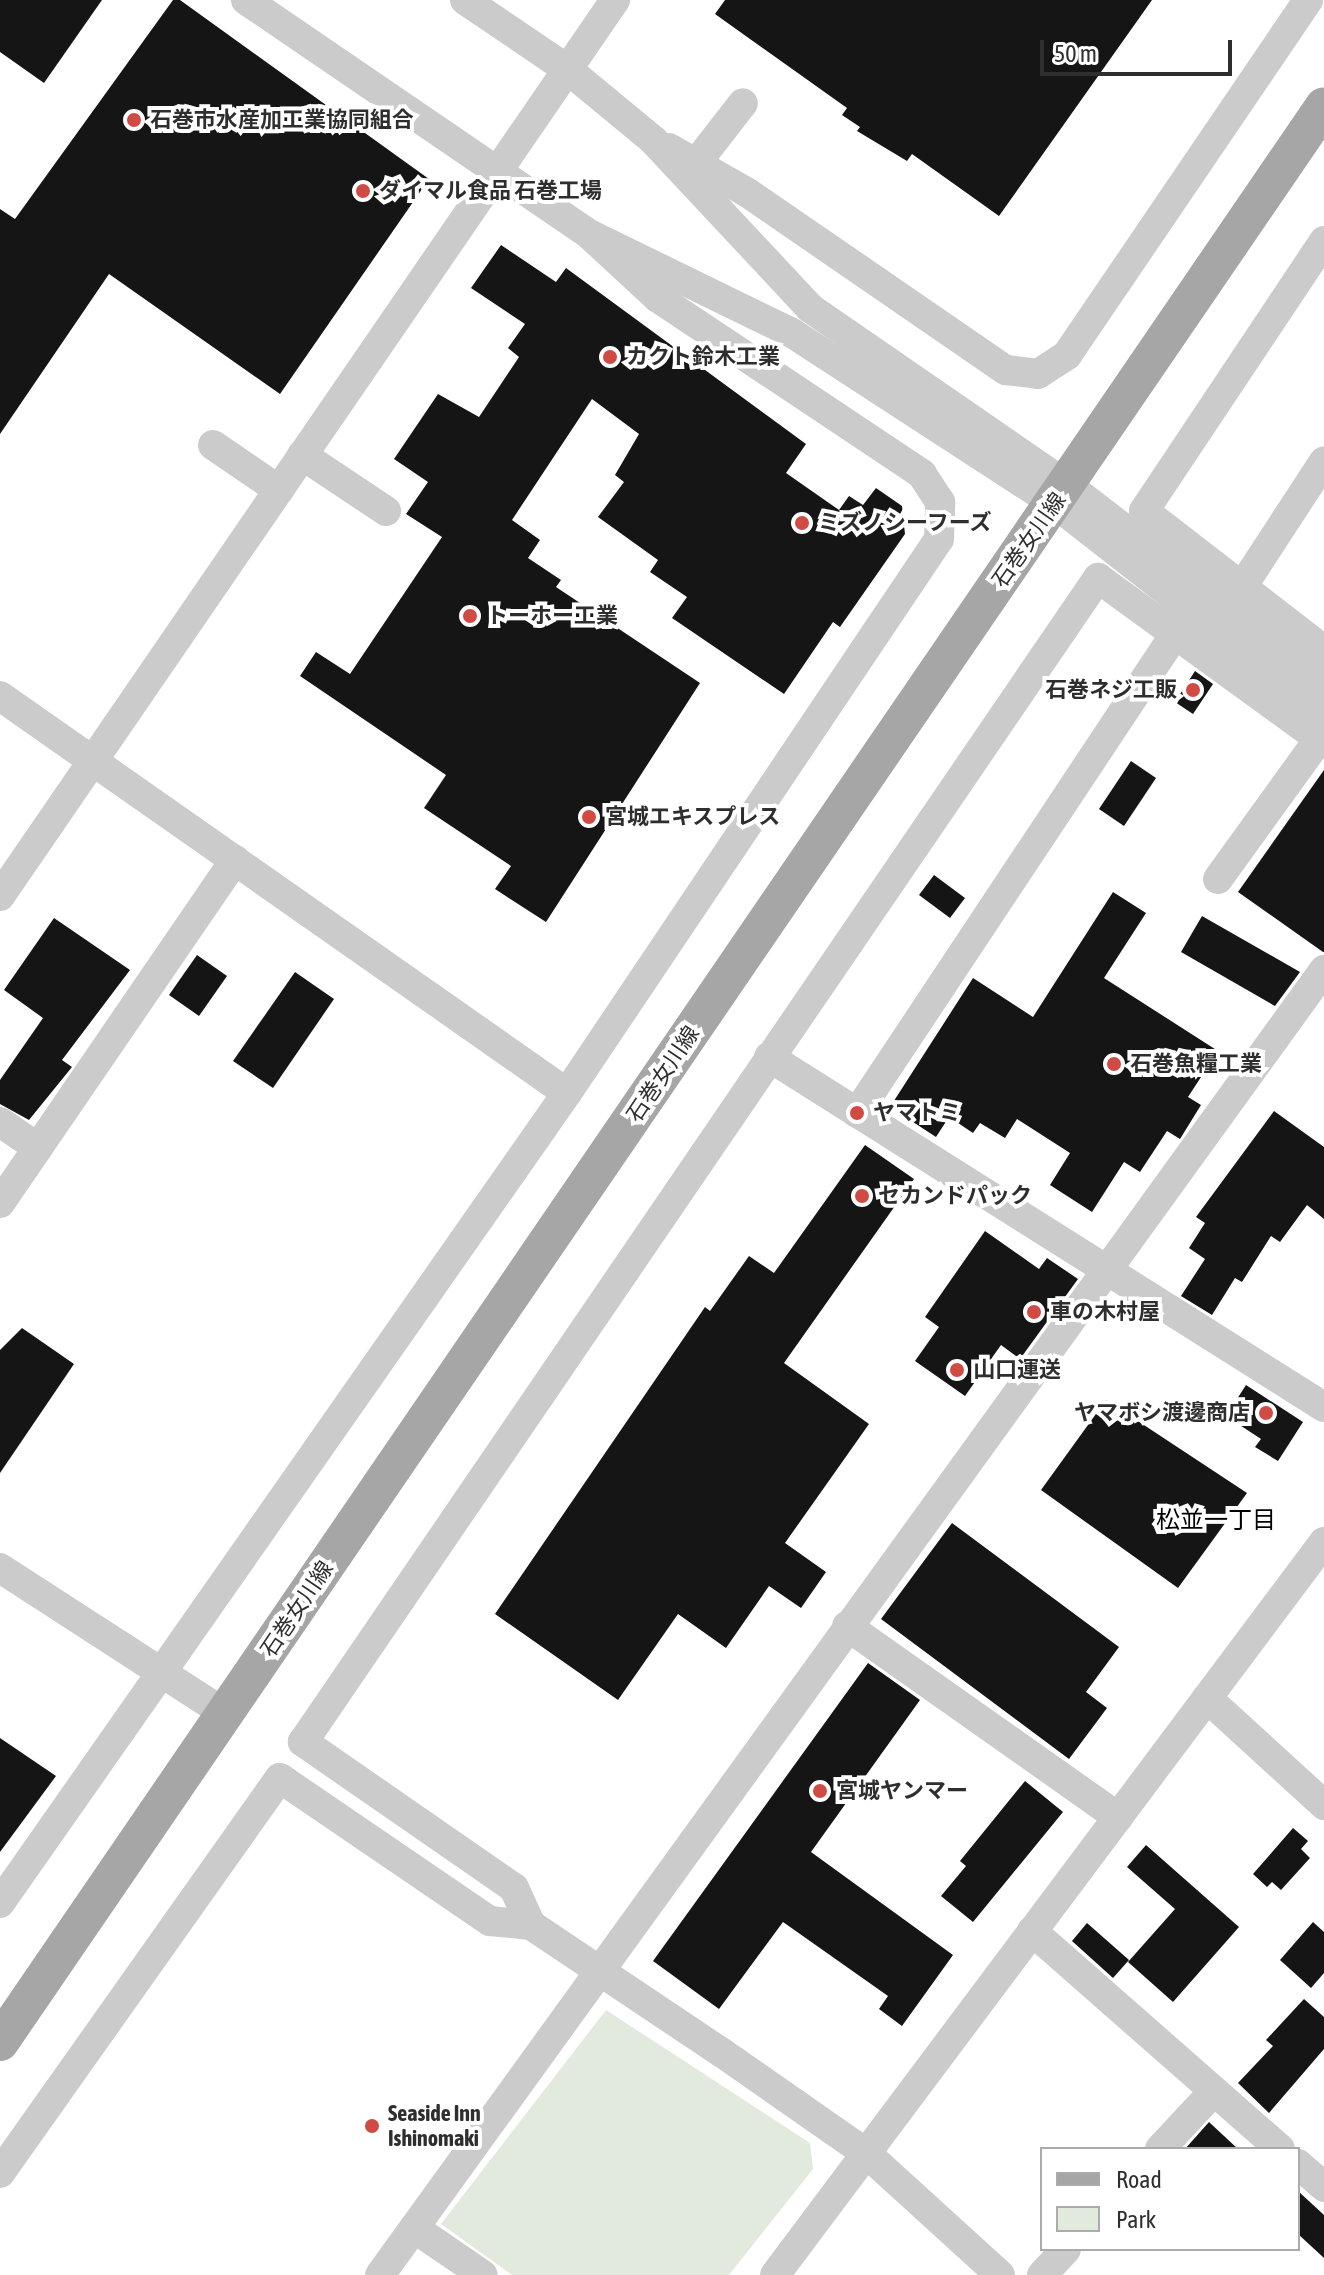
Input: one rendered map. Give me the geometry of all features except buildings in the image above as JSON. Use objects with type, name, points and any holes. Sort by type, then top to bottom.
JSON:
[{"type":"main road","name":"石巻女川線","points":[[0,2042],[1324,106]]},
{"type":"street","points":[[246,0],[589,234],[792,333],[1060,494],[1322,732]]},
{"type":"street","points":[[465,0],[567,69],[653,140],[810,308],[1060,494],[1324,682]]},
{"type":"street","points":[[0,896],[615,0]]},
{"type":"street","points":[[653,140],[698,161],[1006,370],[1038,374],[1067,355],[1308,0]]},
{"type":"street","points":[[698,161],[743,103]]},
{"type":"street","points":[[0,1903],[567,1093],[939,539],[944,519],[940,502],[922,474],[658,298],[589,234]]},
{"type":"street","points":[[1324,241],[1144,511],[1324,650]]},
{"type":"street","points":[[213,445],[279,490]]},
{"type":"street","points":[[302,455],[386,511]]},
{"type":"street","points":[[1242,587],[1324,461]]},
{"type":"street","points":[[531,1925],[514,1888],[303,1742],[1098,578],[1175,634],[1322,732]]},
{"type":"street","points":[[857,1113],[1175,634]]},
{"type":"street","points":[[0,696],[567,1093]]},
{"type":"street","points":[[1218,879],[1322,732]]},
{"type":"street","points":[[0,1203],[235,860]]},
{"type":"street","points":[[380,2275],[1105,1268],[1324,970]]},
{"type":"street","points":[[769,1057],[1324,1407]]},
{"type":"street","points":[[0,1122],[38,1148]]},
{"type":"street","points":[[775,2275],[1324,1542]]},
{"type":"street","points":[[0,1568],[226,1714]]},
{"type":"street","points":[[847,1626],[1118,1817]]},
{"type":"street","points":[[1207,1698],[1324,1805]]},
{"type":"street","points":[[0,2173],[280,1778],[490,1921],[531,1925],[866,2153],[1000,2275]]},
{"type":"street","points":[[1032,1931],[1278,2147]]},
{"type":"street","points":[[1162,2147],[1214,2091]]},
{"type":"street","points":[[1300,2166],[1324,2187]]},
{"type":"street","points":[[414,2228],[483,2275]]},
{"type":"street","points":[[1042,2275],[1064,2251]]},
{"type":"green space","points":[[606,2010],[810,2143],[813,2169],[729,2275],[512,2275],[441,2224]]},
{"type":"place","name":"石巻市水産加工業協同組合","points":[[134,120]]},
{"type":"place","name":"ダイマル食品 石巻工場","points":[[363,191]]},
{"type":"place","name":"カクト鈴木工業","points":[[610,357]]},
{"type":"place","name":"ミズノシーフーズ","points":[[802,523]]},
{"type":"place","name":"トーホー工業","points":[[470,616]]},
{"type":"place","name":"石巻ネジ工販","points":[[1193,690]]},
{"type":"place","name":"宮城エキスプレス","points":[[589,817]]},
{"type":"place","name":"石巻魚糧工業","points":[[1114,1064]]},
{"type":"place","name":"ヤマトミ","points":[[857,1113]]},
{"type":"place","name":"セカンドパック","points":[[862,1196]]},
{"type":"place","name":"車の木村屋","points":[[1034,1312]]},
{"type":"place","name":"山口運送","points":[[957,1370]]},
{"type":"place","name":"ヤマボシ渡邊商店","points":[[1266,1413]]},
{"type":"place","name":"宮城ヤンマー","points":[[820,1791]]},
{"type":"place","name":"Seaside Inn Ishinomaki","points":[[372,2126]]},
{"type":"district","name":"松並一丁目","points":[[1216,1520]]}]
